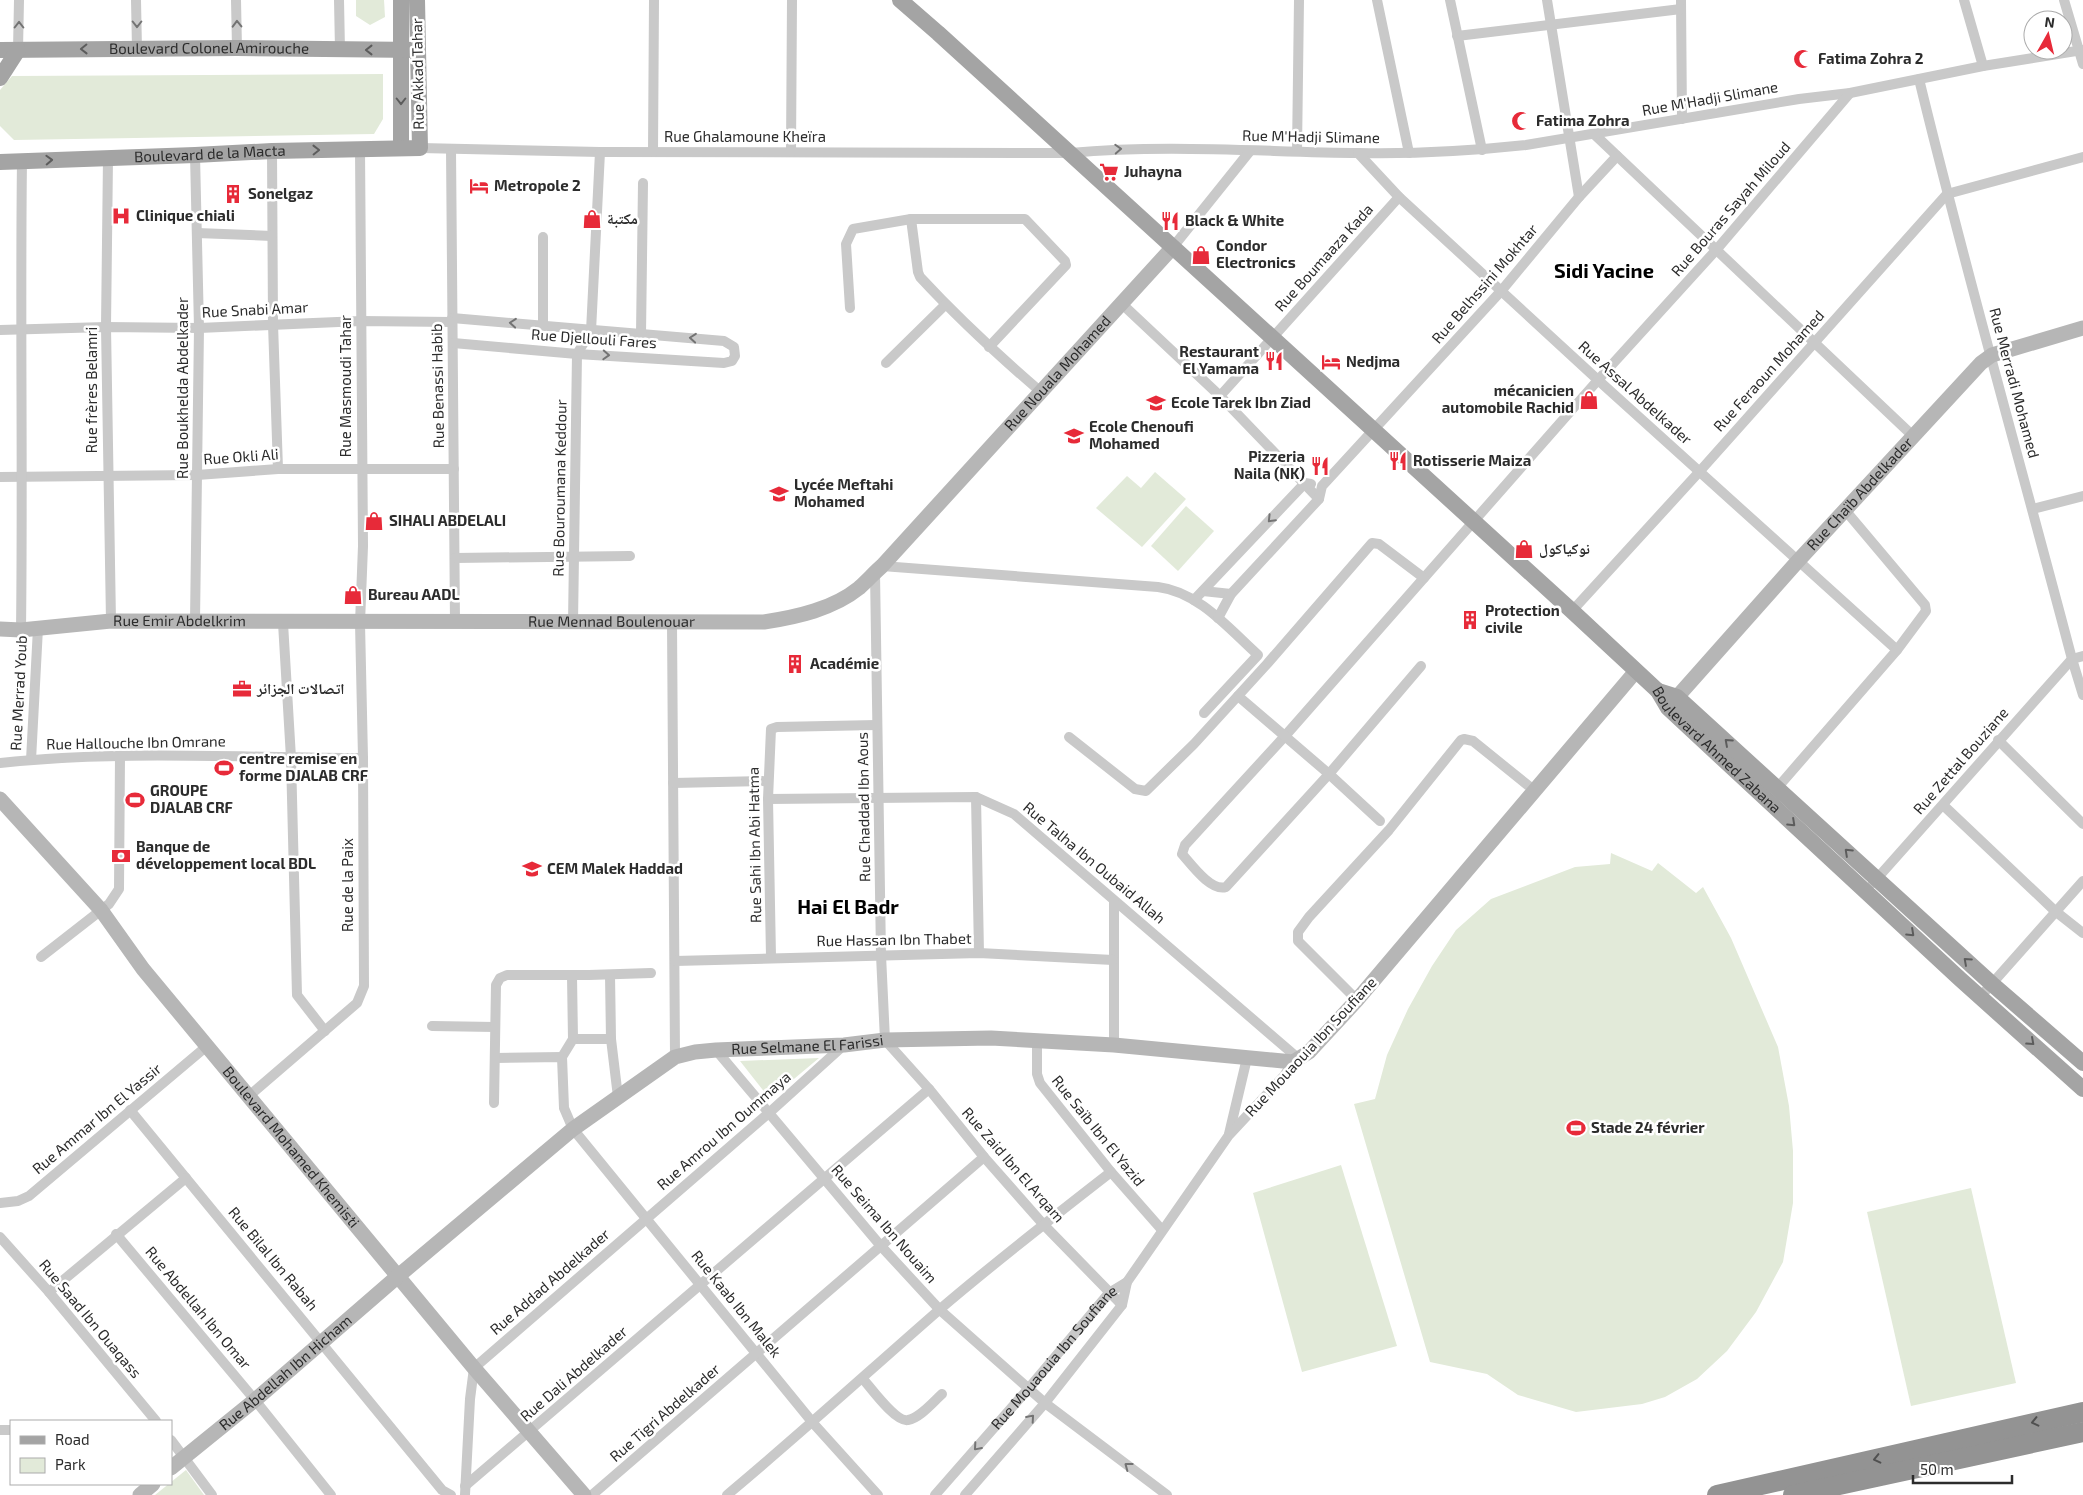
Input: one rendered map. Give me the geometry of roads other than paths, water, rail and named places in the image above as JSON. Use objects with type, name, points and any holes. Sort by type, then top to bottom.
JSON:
[{"type":"highway","points":[[1718,1495],[2083,1412]]},
{"type":"highway","points":[[1793,1495],[2083,1432]]},
{"type":"main road","name":"Rue Akkad Tahar","points":[[401,0],[401,148]]},
{"type":"main road","name":"Rue Akkad Tahar","points":[[417,0],[420,148]]},
{"type":"main road","points":[[900,0],[1373,429],[1636,671]]},
{"type":"main road","name":"Boulevard Colonel Amirouche","points":[[0,50],[237,48],[418,50]]},
{"type":"main road","points":[[0,78],[18,50]]},
{"type":"main road","name":"Boulevard de la Macta","points":[[0,162],[272,151],[420,148]]},
{"type":"main road","name":"Boulevard Ahmed Zabana","points":[[1636,671],[1658,691],[1778,787],[1992,984],[2083,1063]]},
{"type":"main road","name":"Boulevard Ahmed Zabana","points":[[1673,702],[1866,892],[2083,1089]]},
{"type":"street","points":[[18,50],[19,0]]},
{"type":"street","points":[[136,0],[137,49]]},
{"type":"street","points":[[236,0],[237,48]]},
{"type":"street","points":[[338,0],[340,50]]},
{"type":"street","points":[[653,152],[654,0]]},
{"type":"street","points":[[792,0],[792,152]]},
{"type":"street","points":[[1297,151],[1299,0]]},
{"type":"street","points":[[1376,0],[1409,153]]},
{"type":"street","points":[[1450,0],[1482,150]]},
{"type":"street","points":[[1547,0],[1571,138],[1579,197]]},
{"type":"street","points":[[1964,0],[1983,66]]},
{"type":"street","points":[[2064,0],[2081,50],[2083,64]]},
{"type":"street","points":[[1458,36],[1552,26],[1681,4],[1682,119]]},
{"type":"street","name":"Rue M'Hadji Slimane","points":[[1070,153],[1123,149],[1409,153],[1526,146],[1799,99],[1850,93],[1983,66],[2081,50]]},
{"type":"street","name":"Rue Merradi Mohamed","points":[[1919,79],[1947,194],[2083,695]]},
{"type":"street","name":"Rue Bouras Sayah Miloud","points":[[1329,774],[1226,888],[1217,888],[1198,873],[1182,854],[1185,845],[1285,736],[1598,380],[1717,249],[1850,93]]},
{"type":"street","points":[[1594,134],[1816,342],[1913,436]]},
{"type":"street","name":"Rue Ghalamoune Kheïra","points":[[420,148],[600,152],[1070,153]]},
{"type":"street","name":"Rue Masmoudi Tahar","points":[[360,149],[363,546],[360,623]]},
{"type":"street","name":"Rue Benassi Habib","points":[[451,149],[455,622]]},
{"type":"street","points":[[272,151],[273,324],[278,469]]},
{"type":"street","name":"Rue Nouala Mohamed","points":[[858,589],[1173,247],[1250,151]]},
{"type":"street","points":[[577,354],[591,331],[600,152]]},
{"type":"street","name":"Rue Assal Abdelkader","points":[[1358,153],[1399,198],[1700,471],[1797,562],[1897,650]]},
{"type":"street","name":"Rue Boukhelda Abdelkader","points":[[195,155],[199,328],[195,621]]},
{"type":"street","name":"Rue Belhssini Mokhtar","points":[[1322,486],[1502,290],[1579,197],[1617,156]]},
{"type":"street","points":[[1947,194],[2083,157]]},
{"type":"street","name":"Rue frères Belamri","points":[[108,158],[106,327],[112,621]]},
{"type":"street","points":[[21,630],[23,476],[20,330],[22,161]]},
{"type":"street","points":[[641,334],[643,183]]},
{"type":"street","name":"Rue Feraoun Mohamed","points":[[1572,611],[1700,471],[1947,194]]},
{"type":"street","name":"Rue Boumaaza Kada","points":[[1220,396],[1399,198]]},
{"type":"street","points":[[911,219],[920,277],[989,347],[1041,392]]},
{"type":"street","points":[[850,308],[846,244],[853,229],[911,219],[1025,219],[1065,261],[1064,268],[989,347]]},
{"type":"street","points":[[197,233],[272,236]]},
{"type":"street","points":[[543,236],[543,326]]},
{"type":"street","points":[[1121,303],[1220,396],[1319,499]]},
{"type":"street","points":[[886,362],[946,305]]},
{"type":"street","name":"Rue Snabi Amar","points":[[0,330],[106,327],[199,328],[361,321],[452,320],[724,341],[734,347],[733,360]]},
{"type":"street","name":"Rue Chaïb Abdelkader","points":[[1673,702],[1797,562],[1969,375],[1992,355],[2083,328]]},
{"type":"street","name":"Rue Djellouli Fares","points":[[453,343],[577,354],[724,362],[733,360]]},
{"type":"street","name":"Rue Bouroumana Keddour","points":[[573,623],[577,354]]},
{"type":"street","name":"Rue Okli Ali","points":[[0,477],[198,475],[278,469],[454,469]]},
{"type":"street","points":[[1218,618],[1231,594],[1319,499],[1322,486],[1305,483]]},
{"type":"street","points":[[1194,600],[1305,483]]},
{"type":"street","points":[[2033,510],[2083,496]]},
{"type":"street","points":[[1778,787],[1897,650],[1925,613],[1925,605],[1845,510]]},
{"type":"street","points":[[1069,737],[1135,789],[1146,791],[1194,744],[1238,696],[1372,543],[1379,544],[1424,578]]},
{"type":"street","points":[[455,558],[630,556]]},
{"type":"street","points":[[878,569],[1164,587],[1180,592],[1218,618],[1258,655],[1204,713]]},
{"type":"street","name":"Rue Chaddad Ibn Aous","points":[[878,569],[878,798],[885,1040]]},
{"type":"street","name":"Rue Mennad Boulenouar","points":[[360,623],[764,622],[795,617],[833,604],[858,589]]},
{"type":"street","points":[[1203,591],[1231,594]]},
{"type":"street","name":"Rue Emir Abdelkrim","points":[[0,629],[21,630],[112,621],[360,623]]},
{"type":"street","points":[[283,623],[291,758],[297,995],[324,1031]]},
{"type":"street","name":"Rue de la Paix","points":[[249,1096],[357,1003],[364,986],[363,758],[360,623]]},
{"type":"street","points":[[672,623],[675,1057]]},
{"type":"street","name":"Rue Merrad Youb","points":[[31,760],[38,628]]},
{"type":"street","points":[[2072,659],[2083,656]]},
{"type":"street","name":"Rue Zettal Bouziane","points":[[1866,892],[1998,740],[2072,659]]},
{"type":"street","points":[[1329,774],[1421,666]]},
{"type":"street","name":"Rue Mouaouia Ibn Soufiane","points":[[935,1495],[1028,1389],[1108,1293],[1127,1282],[1229,1135],[1284,1076],[1296,1060],[1310,1052],[1357,1000],[1636,671]]},
{"type":"street","points":[[1238,696],[1329,774],[1380,821]]},
{"type":"street","name":"Rue Sahi Ibn Abi Hatma","points":[[771,957],[768,799],[770,732],[773,727],[877,725]]},
{"type":"street","points":[[1357,1000],[1298,942],[1298,932],[1309,918],[1389,830],[1461,740],[1468,739],[1473,741],[1535,791]]},
{"type":"street","points":[[1998,740],[2083,824]]},
{"type":"street","points":[[41,957],[102,910],[114,898],[120,885],[120,756]]},
{"type":"street","name":"Rue Hallouche Ibn Omrane","points":[[0,763],[120,756],[363,758]]},
{"type":"street","points":[[673,783],[768,781]]},
{"type":"street","points":[[976,797],[979,953]]},
{"type":"street","name":"Rue Talha Ibn Oubaid Allah","points":[[768,799],[976,797],[1014,814],[1296,1060]]},
{"type":"street","name":"Boulevard Mohamed Khemisti","points":[[0,799],[102,910],[143,969],[474,1368],[584,1495]]},
{"type":"street","points":[[1943,805],[2055,910],[2083,933]]},
{"type":"street","points":[[1981,996],[2055,910],[2083,881]]},
{"type":"street","points":[[1114,901],[1114,1045]]},
{"type":"street","name":"Rue Hassan Ibn Thabet","points":[[675,961],[979,953],[1113,960]]},
{"type":"street","points":[[494,1104],[496,985],[500,978],[507,975],[572,976],[651,973]]},
{"type":"street","points":[[610,975],[611,1039],[618,1097]]},
{"type":"street","points":[[495,1058],[562,1057],[573,1039],[572,976]]},
{"type":"street","points":[[432,1026],[495,1026]]},
{"type":"street","name":"Rue Selmane El Farissi","points":[[398,1276],[573,1129],[675,1057],[695,1052],[844,1045],[885,1040],[983,1038],[1114,1045],[1247,1058],[1296,1060]]},
{"type":"street","points":[[573,1039],[611,1039]]},
{"type":"street","name":"Rue Zaid Ibn El Arqam","points":[[885,1040],[1043,1224],[1108,1293],[1122,1305]]},
{"type":"street","name":"Rue Saïb Ibn El Yazid","points":[[1037,1040],[1036,1074],[1040,1083],[1111,1172],[1162,1230]]},
{"type":"street","name":"Rue Amrou Ibn Oummaya","points":[[646,1218],[770,1112],[844,1045]]},
{"type":"street","name":"Rue Ammar Ibn El Yassir","points":[[0,1203],[18,1201],[29,1196],[207,1046]]},
{"type":"street","name":"Rue Seima Ibn Nouaim","points":[[716,1050],[880,1245],[940,1310],[1045,1403],[1167,1495]]},
{"type":"street","name":"Rue Kaab Ibn Malek","points":[[562,1057],[564,1108],[573,1129],[813,1423],[878,1495]]},
{"type":"street","points":[[1229,1135],[1247,1058]]},
{"type":"street","name":"Rue Dali Abdelkader","points":[[465,1490],[701,1284],[929,1089]]},
{"type":"street","name":"Rue Bilal Ibn Rabah","points":[[130,1110],[442,1490],[451,1495]]},
{"type":"street","name":"Rue Tigri Abdelkader","points":[[592,1495],[984,1157]]},
{"type":"street","points":[[727,1495],[813,1423],[940,1310],[1043,1224],[1111,1172]]},
{"type":"street","points":[[49,1292],[116,1234],[186,1178]]},
{"type":"street","name":"Rue Addad Abdelkader","points":[[474,1368],[646,1218]]},
{"type":"street","name":"Rue Abdellah Ibn Omar","points":[[116,1234],[255,1400],[331,1495]]},
{"type":"street","name":"Rue Saad Ibn Ouaqass","points":[[0,1237],[49,1292],[155,1420]]},
{"type":"street","name":"Rue Abdellah Ibn Hicham","points":[[172,1467],[255,1400],[398,1276]]},
{"type":"street","points":[[965,1495],[1045,1403],[1122,1305],[1127,1282]]},
{"type":"street","points":[[465,1490],[470,1399],[474,1368]]},
{"type":"street","points":[[863,1379],[898,1418],[907,1421],[914,1418],[942,1394]]},
{"type":"street","points":[[172,1441],[212,1495]]},
{"type":"street","points":[[140,1495],[152,1485]]},
{"type":"place","name":"Fatima Zohra 2","points":[[1803,59]]},
{"type":"place","name":"Fatima Zohra","points":[[1521,121]]},
{"type":"place","name":"Juhayna","points":[[1109,172]]},
{"type":"place","name":"Metropole 2","points":[[479,186]]},
{"type":"place","name":"Sonelgaz","points":[[233,194]]},
{"type":"place","name":"Clinique chiali","points":[[121,216]]},
{"type":"place","name":"مكتبة","points":[[592,219]]},
{"type":"place","name":"Black & White","points":[[1170,221]]},
{"type":"place","name":"Condor Electronics","points":[[1201,255]]},
{"type":"place","name":"Restaurant El Yamama","points":[[1274,361]]},
{"type":"place","name":"Nedjma","points":[[1331,362]]},
{"type":"place","name":"mécanicien automobile Rachid","points":[[1589,400]]},
{"type":"place","name":"Ecole Tarek Ibn Ziad","points":[[1156,403]]},
{"type":"place","name":"Ecole Chenoufi Mohamed","points":[[1074,436]]},
{"type":"place","name":"Rotisserie Maiza","points":[[1398,461]]},
{"type":"place","name":"Pizzeria Naila (NK)","points":[[1320,466]]},
{"type":"place","name":"Lycée Meftahi Mohamed","points":[[779,494]]},
{"type":"place","name":"SIHALI ABDELALI","points":[[374,521]]},
{"type":"place","name":"نوكياكول","points":[[1524,549]]},
{"type":"place","name":"Bureau AADL","points":[[353,595]]},
{"type":"place","name":"Protection civile","points":[[1470,620]]},
{"type":"place","name":"Académie","points":[[795,664]]},
{"type":"place","name":"اتصالات الجزائر","points":[[242,689]]},
{"type":"place","name":"centre remise en forme DJALAB CRF","points":[[224,768]]},
{"type":"place","name":"GROUPE DJALAB CRF","points":[[135,800]]},
{"type":"place","name":"Banque de développement local BDL","points":[[121,856]]},
{"type":"place","name":"CEM Malek Haddad","points":[[532,869]]},
{"type":"place","name":"Stade 24 février","points":[[1576,1128]]},
{"type":"district","name":"Sidi Yacine","points":[[1604,271]]},
{"type":"district","name":"Hai El Badr","points":[[848,907]]}]
